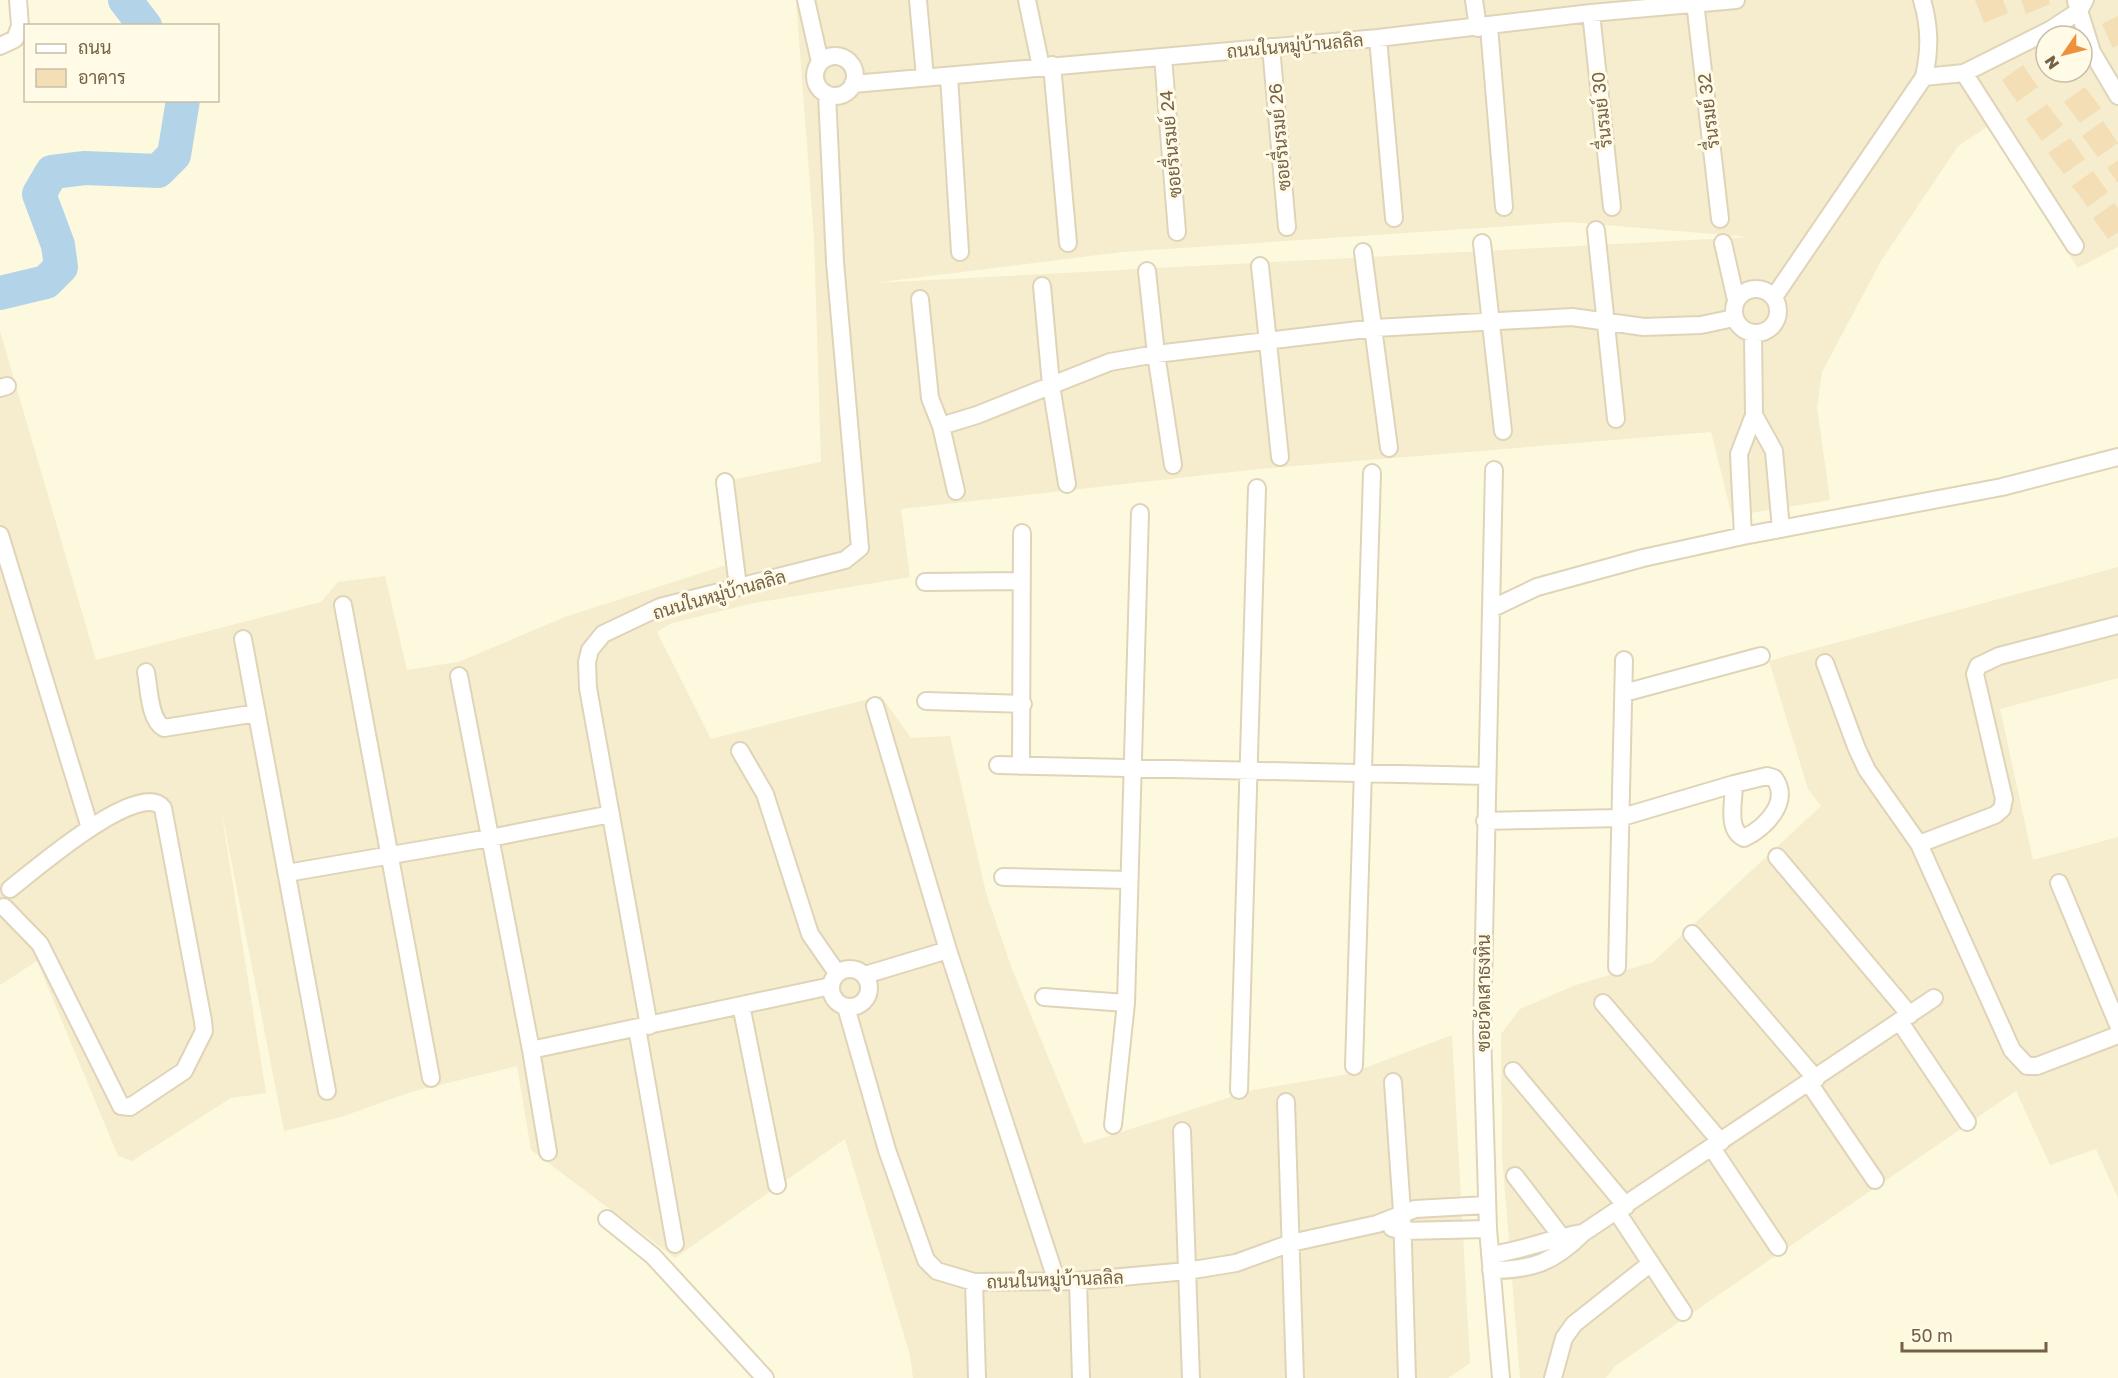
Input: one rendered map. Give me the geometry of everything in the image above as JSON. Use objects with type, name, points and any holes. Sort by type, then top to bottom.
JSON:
[{"type":"street","points":[[0,45],[15,39],[20,26],[18,0]]},
{"type":"street","points":[[806,0],[820,62]]},
{"type":"street","points":[[918,0],[925,78]]},
{"type":"street","points":[[1027,0],[1046,66],[1068,243]]},
{"type":"street","points":[[1474,0],[1484,28],[1504,207]]},
{"type":"street","name":"ถนนในหมู่บ้านลลิล","points":[[853,84],[1484,28],[1591,13],[1736,0]]},
{"type":"street","points":[[1774,297],[1924,77],[1930,51],[1929,23],[1922,0]]},
{"type":"street","name":"รื่นรมย์ 32","points":[[1695,2],[1720,219]]},
{"type":"street","points":[[1924,77],[1964,73],[2050,30],[2080,4],[2092,52],[2118,96]]},
{"type":"street","name":"รื่นรมย์ 30","points":[[1591,13],[1612,207]]},
{"type":"street","points":[[1378,38],[1394,218]]},
{"type":"street","name":"ซอยรื่นรมย์ 26","points":[[1271,46],[1287,228]]},
{"type":"street","points":[[827,57],[842,57],[853,68],[853,84],[843,94],[827,94],[816,83],[816,68],[820,62],[827,57]]},
{"type":"street","name":"ซอยรื่นรมย์ 24","points":[[1162,57],[1177,231]]},
{"type":"street","points":[[1964,73],[2075,246]]},
{"type":"street","points":[[949,76],[960,252]]},
{"type":"street","name":"ถนนในหมู่บ้านลลิล","points":[[675,1244],[611,814],[588,688],[587,662],[590,650],[603,634],[660,607],[845,560],[860,548],[835,262],[827,94]]},
{"type":"street","points":[[1596,230],[1616,419]]},
{"type":"street","points":[[1482,243],[1503,431]]},
{"type":"street","points":[[1723,243],[1736,300],[1734,318],[1738,325],[1754,334],[1770,329],[1776,323],[1778,306],[1774,297],[1767,292],[1750,290],[1736,300]]},
{"type":"street","points":[[1363,252],[1375,328],[1389,448]]},
{"type":"street","points":[[1260,266],[1270,342],[1280,457]]},
{"type":"street","points":[[1147,271],[1156,354],[1173,465]]},
{"type":"street","points":[[1042,286],[1052,385],[1067,484]]},
{"type":"street","points":[[920,299],[930,398],[942,426],[956,490]]},
{"type":"street","points":[[942,426],[977,415],[1110,362],[1156,354],[1375,328],[1572,317],[1605,324],[1644,327],[1701,325],[1734,318]]},
{"type":"street","points":[[1743,536],[1739,454],[1754,415],[1754,334]]},
{"type":"street","points":[[1754,415],[1774,451],[1780,529]]},
{"type":"street","points":[[1493,608],[1537,587],[1643,558],[1743,536],[2002,487],[2118,457]]},
{"type":"street","name":"ซอยวัดเสาธงหิน","points":[[1494,470],[1493,608],[1485,821],[1482,1032],[1488,1229],[1501,1378]]},
{"type":"street","points":[[1354,1066],[1372,473]]},
{"type":"street","points":[[725,482],[738,587]]},
{"type":"street","points":[[1239,1090],[1257,489]]},
{"type":"street","points":[[1113,1125],[1126,1003],[1140,513]]},
{"type":"street","points":[[1021,766],[1022,532]]},
{"type":"street","points":[[0,535],[90,828]]},
{"type":"street","points":[[925,582],[1021,581]]},
{"type":"street","points":[[343,605],[431,1078]]},
{"type":"street","points":[[1920,844],[1995,815],[2002,809],[2004,799],[1975,674],[1978,666],[1999,656],[2118,625]]},
{"type":"street","points":[[243,639],[327,1091]]},
{"type":"street","points":[[1624,693],[1761,656]]},
{"type":"street","points":[[1617,967],[1618,818],[1624,660]]},
{"type":"street","points":[[1825,663],[1867,770],[1920,844],[2012,1050],[2026,1065],[2037,1066],[2118,1035]]},
{"type":"street","points":[[146,672],[155,717],[158,725],[164,728],[257,713]]},
{"type":"street","points":[[459,676],[531,1050],[548,1152]]},
{"type":"street","points":[[926,701],[1023,704]]},
{"type":"street","points":[[874,706],[948,950],[1058,1282]]},
{"type":"street","name":"ถนนในหมู่บ้านลลิล","points":[[740,750],[765,794],[810,934],[834,980],[835,999],[846,1006],[887,1150],[926,1260],[937,1271],[974,1282],[1078,1281],[1187,1271],[1236,1263],[1291,1243],[1377,1224],[1402,1212],[1434,1207],[1487,1205]]},
{"type":"street","points":[[998,765],[1487,776]]},
{"type":"street","points":[[1485,821],[1618,818],[1734,784]]},
{"type":"street","points":[[153,800],[163,808],[204,1031],[184,1071],[130,1107],[121,1106],[40,944],[2,908],[10,895],[5,884],[90,828],[132,804],[153,800]]},
{"type":"street","points":[[287,873],[490,838],[611,814]]},
{"type":"street","points":[[1777,857],[1905,1019],[1967,1122]]},
{"type":"street","points":[[1003,877],[1128,880]]},
{"type":"street","points":[[2059,883],[2118,1025]]},
{"type":"street","points":[[1692,934],[1813,1081],[1875,1180]]},
{"type":"street","points":[[865,975],[948,950]]},
{"type":"street","points":[[531,1050],[741,1005],[834,980],[846,969],[856,969],[865,975],[870,988],[859,1005],[846,1006]]},
{"type":"street","points":[[1044,997],[1126,1003]]},
{"type":"street","points":[[1491,1263],[1517,1270],[1540,1265],[1564,1243],[1621,1209],[1934,998]]},
{"type":"street","points":[[1603,1003],[1717,1145],[1778,1247]]},
{"type":"street","points":[[741,1005],[777,1185]]},
{"type":"street","points":[[1513,1071],[1621,1209],[1651,1263],[1683,1312]]},
{"type":"street","points":[[1393,1082],[1402,1212],[1407,1378]]},
{"type":"street","points":[[1286,1102],[1295,1378]]},
{"type":"street","points":[[1182,1131],[1191,1378]]},
{"type":"street","points":[[1515,1176],[1564,1243]]},
{"type":"street","points":[[608,1219],[653,1256],[765,1378]]},
{"type":"street","name":"ถนนในหมู่บ้านลลิล","points":[[1377,1224],[1402,1231],[1488,1229]]},
{"type":"street","points":[[1553,1378],[1564,1338],[1574,1324],[1651,1263]]},
{"type":"street","points":[[1078,1281],[1082,1378]]},
{"type":"street","points":[[974,1282],[977,1378]]},
{"type":"shaded area","points":[[796,0],[2118,0],[2118,247],[2078,268],[1987,127],[1958,146],[1881,261],[1822,372],[1817,407],[1830,500],[1732,516],[1711,432],[1259,469],[901,509],[910,577],[754,603],[672,623],[657,632],[711,739],[881,696],[911,738],[950,736],[986,893],[1012,969],[1084,1144],[1253,1090],[1349,1074],[1452,1035],[1470,1363],[1448,1378],[913,1378],[910,1355],[845,1139],[675,1258],[531,1150],[517,1066],[411,1092],[341,1117],[284,1131],[220,803],[266,1093],[231,1098],[132,1161],[118,1156],[37,961],[0,985],[0,331],[96,660],[321,602],[338,582],[385,576],[407,670],[458,662],[565,617],[726,565],[716,483],[821,462],[814,238]],"holes":[[[1569,222],[1749,237],[873,283],[1122,252]]]},
{"type":"shaded area","points":[[2118,567],[2118,678],[2000,709],[2033,860],[2118,837],[2118,1198],[2096,1149],[2050,1165],[2016,1091],[1615,1366],[1606,1378],[1520,1378],[1502,1155],[1501,1034],[1520,1009],[1573,986],[1653,962],[1821,806],[1808,789],[1769,661]]},
{"type":"building","points":[[1975,0],[2003,0],[2008,13],[1984,23]]},
{"type":"building","points":[[2021,0],[2049,0],[2050,4],[2026,14]]},
{"type":"building","points":[[2118,16],[2118,45],[2113,48],[2102,24]]},
{"type":"building","points":[[2023,65],[2038,87],[2017,102],[2002,80]]},
{"type":"building","points":[[2085,87],[2101,108],[2080,123],[2064,102]]},
{"type":"building","points":[[2047,104],[2063,125],[2042,141],[2026,119]]},
{"type":"building","points":[[2103,121],[2118,143],[2098,157],[2082,136]]},
{"type":"building","points":[[2070,138],[2085,159],[2064,174],[2048,153]]},
{"type":"building","points":[[2118,160],[2118,183],[2107,168]]},
{"type":"building","points":[[2093,171],[2108,192],[2088,207],[2072,186]]},
{"type":"building","points":[[2114,203],[2118,208],[2118,232],[2108,239],[2093,218]]},
{"type":"waterway","points":[[125,0],[143,24]]},
{"type":"waterway","points":[[0,293],[46,282],[61,267],[58,245],[39,194],[52,172],[85,168],[158,171],[174,155],[183,102]]}]
